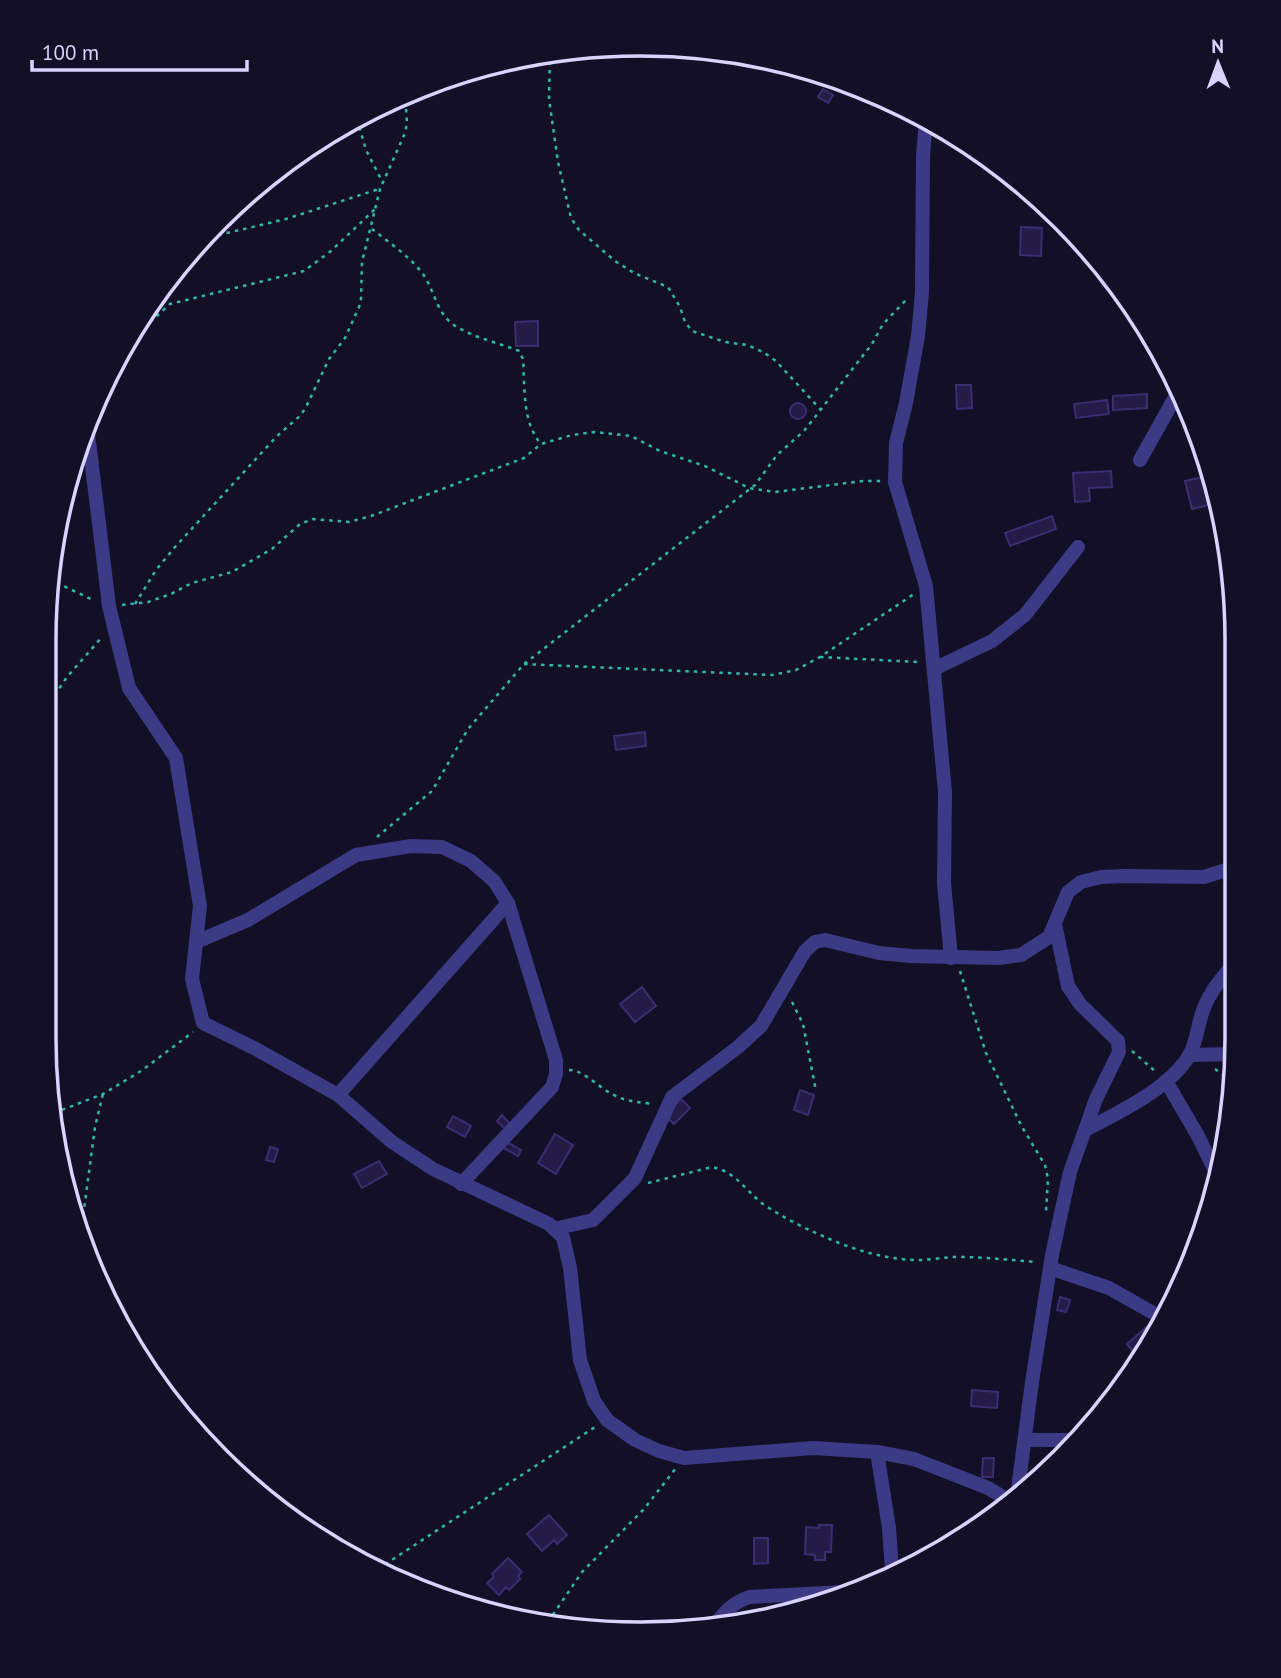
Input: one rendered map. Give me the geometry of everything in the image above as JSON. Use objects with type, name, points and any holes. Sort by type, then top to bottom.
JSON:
[{"type":"street","points":[[925,130],[922,292],[916,349],[895,443],[895,482],[926,586],[946,792],[944,883],[954,958]]},
{"type":"street","points":[[1140,460],[1173,400]]},
{"type":"street","points":[[89,446],[108,606],[129,688],[176,758],[200,906],[192,979],[203,1023],[338,1095],[392,1142],[433,1169],[549,1224],[563,1237],[570,1268],[580,1360],[594,1401],[607,1420],[635,1440],[684,1458],[813,1448],[877,1452],[927,1464],[988,1488],[1002,1496]]},
{"type":"street","points":[[934,666],[992,641],[1025,615],[1078,547]]},
{"type":"street","points":[[196,942],[248,920],[356,855],[411,846],[442,847],[471,861],[494,881],[508,903],[556,1060],[556,1074],[552,1087],[461,1184]]},
{"type":"street","points":[[554,1229],[593,1220],[635,1178],[655,1129],[672,1097],[761,1026],[805,951],[815,942],[825,940],[879,953],[954,958],[1021,955],[1049,937],[1068,892],[1081,882],[1101,877],[1125,876],[1203,877],[1225,869]]},
{"type":"street","points":[[338,1095],[508,903]]},
{"type":"street","points":[[1019,1482],[1051,1265],[1070,1172],[1097,1099],[1119,1052],[1118,1041],[1080,1004],[1068,986],[1055,925]]},
{"type":"street","points":[[1085,1130],[1120,1112],[1166,1081],[1189,1055],[1207,999],[1225,975]]},
{"type":"street","points":[[1189,1055],[1225,1054]]},
{"type":"street","points":[[1166,1081],[1211,1163]]},
{"type":"street","points":[[1051,1265],[1109,1288],[1156,1314]]},
{"type":"street","points":[[1026,1440],[1064,1440]]},
{"type":"street","points":[[877,1452],[889,1528],[892,1565]]},
{"type":"street","points":[[721,1616],[737,1602],[749,1597],[821,1593]]},
{"type":"path","points":[[550,63],[549,99],[558,162],[570,218],[579,230],[615,261],[668,287],[692,331],[725,342],[747,345],[763,352],[776,361],[821,410]]},
{"type":"path","points":[[135,604],[156,570],[175,547],[277,436],[301,415],[329,359],[345,338],[361,299],[362,262],[380,189],[405,133],[406,105]]},
{"type":"path","points":[[360,128],[366,150],[383,183]]},
{"type":"path","points":[[220,235],[286,219],[380,189]]},
{"type":"path","points":[[152,320],[170,304],[304,271],[331,251],[377,208]]},
{"type":"path","points":[[371,228],[419,268],[429,282],[437,305],[456,327],[519,351],[523,359],[531,433],[541,444]]},
{"type":"path","points":[[356,855],[432,791],[468,729],[524,664],[755,485],[776,455],[804,431],[872,344],[883,324],[907,300]]},
{"type":"path","points":[[59,584],[108,606],[148,602],[172,594],[192,583],[232,572],[272,549],[300,524],[320,518],[349,522],[372,516],[524,458],[541,444],[595,432],[631,436],[660,451],[705,466],[749,488],[775,492],[863,481],[895,482]]},
{"type":"path","points":[[524,664],[772,675],[796,670],[820,657],[926,586]]},
{"type":"path","points":[[56,693],[113,624]]},
{"type":"path","points":[[820,657],[934,666]]},
{"type":"path","points":[[954,958],[986,1053],[1021,1127],[1045,1165],[1048,1179],[1046,1214]]},
{"type":"path","points":[[784,987],[803,1024],[816,1091]]},
{"type":"path","points":[[61,1110],[103,1094],[141,1072],[203,1023]]},
{"type":"path","points":[[1118,1041],[1166,1081]]},
{"type":"path","points":[[556,1074],[574,1069],[613,1095],[638,1103],[652,1103],[667,1110]]},
{"type":"path","points":[[83,1212],[95,1127],[103,1094]]},
{"type":"path","points":[[638,1185],[712,1167],[737,1179],[779,1214],[852,1248],[889,1258],[919,1260],[955,1257],[1051,1265]]},
{"type":"path","points":[[386,1564],[607,1420]]},
{"type":"path","points":[[553,1615],[582,1572],[643,1510],[684,1458]]},
{"type":"building","points":[[823,89],[833,95],[828,103],[818,97]]},
{"type":"building","points":[[1021,227],[1042,228],[1041,256],[1020,255]]},
{"type":"building","points":[[538,321],[538,346],[516,346],[515,322]]},
{"type":"building","points":[[956,385],[971,385],[972,408],[957,409]]},
{"type":"building","points":[[1147,394],[1147,408],[1113,410],[1113,396]]},
{"type":"building","points":[[1107,400],[1109,414],[1076,418],[1074,404]]},
{"type":"building","points":[[795,403],[801,403],[806,411],[804,417],[795,419],[790,414],[790,408]]},
{"type":"building","points":[[1111,471],[1112,487],[1089,488],[1090,501],[1075,502],[1073,473]]},
{"type":"building","points":[[1201,477],[1209,505],[1192,509],[1185,481]]},
{"type":"building","points":[[1052,516],[1056,529],[1010,546],[1005,533]]},
{"type":"building","points":[[645,732],[646,746],[616,750],[614,736]]},
{"type":"building","points":[[642,987],[656,1006],[635,1022],[620,1004]]},
{"type":"building","points":[[800,1090],[814,1095],[808,1115],[794,1110]]},
{"type":"building","points":[[681,1099],[690,1108],[674,1124],[665,1115]]},
{"type":"building","points":[[502,1115],[510,1124],[505,1129],[497,1121]]},
{"type":"building","points":[[453,1116],[471,1126],[465,1137],[447,1127]]},
{"type":"building","points":[[555,1134],[573,1145],[556,1174],[538,1163]]},
{"type":"building","points":[[505,1141],[521,1150],[518,1156],[502,1147]]},
{"type":"building","points":[[270,1147],[278,1149],[274,1162],[266,1160]]},
{"type":"building","points":[[379,1161],[387,1174],[362,1188],[354,1174]]},
{"type":"building","points":[[1060,1297],[1070,1300],[1066,1312],[1057,1310]]},
{"type":"building","points":[[1150,1323],[1133,1351],[1127,1344]]},
{"type":"building","points":[[972,1390],[998,1392],[997,1408],[971,1406]]},
{"type":"building","points":[[983,1458],[994,1458],[993,1477],[982,1477]]},
{"type":"building","points":[[549,1515],[567,1535],[557,1544],[554,1540],[542,1551],[527,1534]]},
{"type":"building","points":[[819,1525],[832,1525],[831,1552],[825,1552],[825,1560],[815,1560],[815,1555],[805,1554],[806,1527],[819,1528]]},
{"type":"building","points":[[754,1538],[768,1538],[768,1563],[754,1564]]},
{"type":"building","points":[[508,1558],[522,1572],[518,1576],[520,1579],[509,1590],[506,1587],[499,1595],[487,1583]]}]
